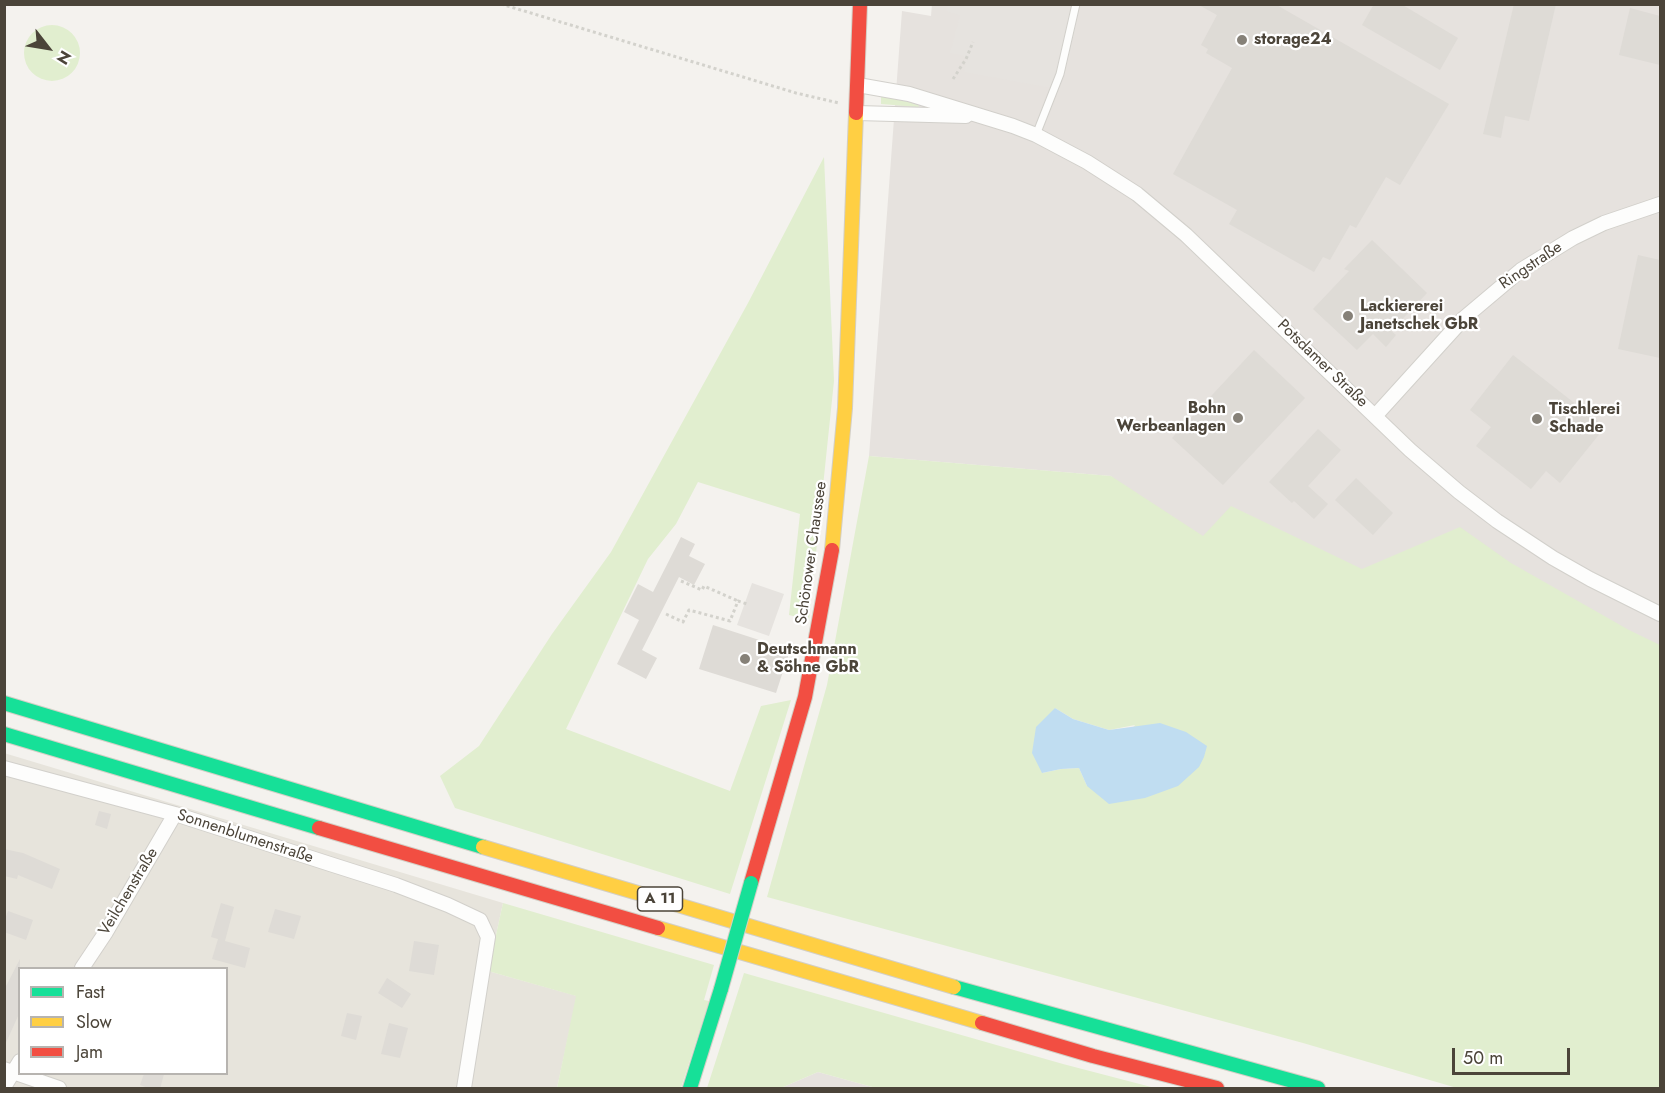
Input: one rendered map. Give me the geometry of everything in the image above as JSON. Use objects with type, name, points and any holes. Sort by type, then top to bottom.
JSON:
[{"type":"main road","name":"Schönower Chaussee","points":[[690,1089],[721,989],[804,697],[833,543],[845,408],[860,4]]},
{"type":"main road","name":"A 11","points":[[4,703],[892,970],[1318,1089]]},
{"type":"main road","name":"A 11","points":[[4,734],[1093,1056],[1217,1089]]},
{"type":"street","name":"Potsdamer Straße","points":[[858,85],[909,94],[1036,135],[1087,162],[1137,194],[1186,235],[1410,450],[1497,521],[1590,579],[1660,614]]},
{"type":"street","name":"Potsdamer Straße","points":[[857,114],[983,116]]},
{"type":"street","name":"Ringstraße","points":[[1376,415],[1464,318],[1521,270],[1573,238],[1604,223],[1660,204]]},
{"type":"street","name":"Sonnenblumenstraße","points":[[4,768],[175,814],[396,885],[448,904],[480,920],[488,937],[464,1089]]},
{"type":"street","name":"Veilchenstraße","points":[[83,967],[175,814]]},
{"type":"street","points":[[4,1087],[12,1067]]},
{"type":"street","points":[[29,1075],[59,1089]]},
{"type":"lane","points":[[1036,135],[1060,74],[1076,4]]},
{"type":"path","points":[[501,4],[796,93],[840,103]]},
{"type":"path","points":[[953,79],[966,59],[973,42]]},
{"type":"path","points":[[681,581],[702,590],[704,586],[747,604]]},
{"type":"path","points":[[666,614],[683,622],[689,610],[730,621],[738,601]]},
{"type":"shaded area","points":[[932,4],[1660,5],[1660,1088],[1111,476],[869,456],[902,11],[931,16]]},
{"type":"shaded area","points":[[948,5],[1080,5],[1069,59],[1057,89],[964,72],[966,61],[962,55],[950,53],[960,15],[946,11]]},
{"type":"shaded area","points":[[752,583],[784,594],[769,636],[737,625]]},
{"type":"shaded area","points":[[4,753],[503,903],[488,971],[577,996],[557,1088],[5,1088]]},
{"type":"shaded area","points":[[818,1072],[876,1088],[781,1088]]},
{"type":"green space","points":[[52,25],[63,27],[72,33],[78,42],[80,53],[78,64],[72,73],[63,79],[52,81],[41,79],[32,73],[26,64],[24,53],[26,42],[32,33],[41,27]]},
{"type":"green space","points":[[881,94],[918,105],[919,107],[881,104]]},
{"type":"green space","points":[[824,157],[834,381],[809,620],[789,615],[800,514],[698,482],[676,524],[648,559],[566,729],[730,791],[761,706],[791,700],[730,894],[455,808],[440,776],[479,746],[552,634],[611,552],[748,303]]},
{"type":"green space","points":[[869,456],[1111,476],[1203,536],[1231,506],[1362,569],[1460,527],[1511,563],[1629,630],[1660,645],[1660,1088],[1457,1088],[1303,1043],[767,897],[827,685]],"holes":[[[1055,708],[1073,719],[1109,730],[1135,725],[1087,786],[1079,768],[1042,773]]]},
{"type":"green space","points":[[503,903],[714,965],[704,1000],[709,1001],[681,1088],[557,1088],[576,996],[488,971]]},
{"type":"green space","points":[[744,973],[1155,1088],[876,1088],[818,1072],[781,1088],[707,1088]]},
{"type":"water","points":[[1055,708],[1073,719],[1109,730],[1160,723],[1186,732],[1207,746],[1204,757],[1199,767],[1178,786],[1145,798],[1109,804],[1087,786],[1079,768],[1042,773],[1032,753],[1036,727]]},
{"type":"building","points":[[1197,4],[1275,4],[1449,104],[1400,185],[1386,177],[1356,228],[1350,225],[1330,260],[1323,257],[1314,272],[1229,224],[1237,210],[1173,174],[1232,68],[1206,53],[1208,49],[1201,45],[1217,15]]},
{"type":"building","points":[[1374,4],[1401,4],[1458,38],[1440,70],[1362,25]]},
{"type":"building","points":[[1514,4],[1556,4],[1529,121],[1505,116],[1501,138],[1483,134]]},
{"type":"building","points":[[1630,8],[1660,16],[1660,65],[1619,55]]},
{"type":"building","points":[[1372,240],[1427,293],[1391,331],[1396,335],[1386,347],[1373,334],[1357,350],[1313,309],[1349,271],[1344,269]]},
{"type":"building","points":[[1638,255],[1660,260],[1660,358],[1618,349]]},
{"type":"building","name":"Bohn Werbeanlagen","points":[[1254,350],[1305,398],[1223,485],[1172,438]]},
{"type":"building","name":"Tischlerei Schade","points":[[1513,355],[1605,427],[1560,483],[1546,471],[1531,489],[1476,446],[1491,427],[1470,410]]},
{"type":"building","points":[[1318,429],[1341,450],[1308,486],[1328,504],[1314,519],[1269,482]]},
{"type":"building","points":[[1356,478],[1393,513],[1373,535],[1335,500]]},
{"type":"building","points":[[681,537],[695,544],[689,556],[705,564],[694,585],[679,577],[642,650],[657,658],[646,679],[617,664],[639,620],[624,612],[638,584],[653,592]]},
{"type":"building","name":"Deutschmann & Söhne GbR","points":[[713,625],[790,650],[776,693],[699,669]]},
{"type":"building","points":[[99,811],[111,814],[107,829],[95,825]]},
{"type":"building","points":[[4,849],[23,853],[60,869],[52,889],[18,875],[17,879],[4,876]]},
{"type":"building","points":[[221,903],[234,907],[225,941],[250,948],[245,968],[212,959],[218,939],[211,937]]},
{"type":"building","points":[[275,909],[301,916],[294,939],[268,932]]},
{"type":"building","points":[[8,911],[33,920],[26,940],[4,932],[4,922]]},
{"type":"building","points":[[414,941],[439,945],[434,975],[409,971]]},
{"type":"building","points":[[20,959],[18,1016],[4,1047],[4,990]]},
{"type":"building","points":[[387,978],[411,994],[402,1008],[378,993]]},
{"type":"building","points":[[347,1013],[362,1016],[356,1040],[341,1036]]},
{"type":"building","points":[[389,1023],[408,1028],[400,1058],[381,1054]]},
{"type":"building","points":[[144,1075],[164,1075],[160,1089],[140,1085]]},
{"type":"traffic: fast","points":[[4,703],[483,847]]},
{"type":"traffic: fast","points":[[4,734],[319,828]]},
{"type":"traffic: fast","points":[[721,989],[751,883]]},
{"type":"traffic: fast","points":[[954,987],[1318,1088]]},
{"type":"traffic: fast","points":[[690,1088],[721,989]]},
{"type":"traffic: slow","points":[[832,550],[845,408],[856,113]]},
{"type":"traffic: slow","points":[[483,847],[954,987]]},
{"type":"traffic: slow","points":[[658,928],[982,1023]]},
{"type":"traffic: jam","points":[[856,113],[860,4]]},
{"type":"traffic: jam","points":[[751,883],[805,697],[832,550]]},
{"type":"traffic: jam","points":[[319,828],[658,928]]},
{"type":"traffic: jam","points":[[982,1023],[1093,1056],[1217,1088]]},
{"type":"place","name":"storage24","points":[[1242,40]]},
{"type":"place","name":"Lackiererei Janetschek GbR","points":[[1348,316]]},
{"type":"place","name":"Bohn Werbeanlagen","points":[[1238,418]]},
{"type":"place","name":"Tischlerei Schade","points":[[1537,419]]},
{"type":"place","name":"Deutschmann & Söhne GbR","points":[[745,659]]}]
